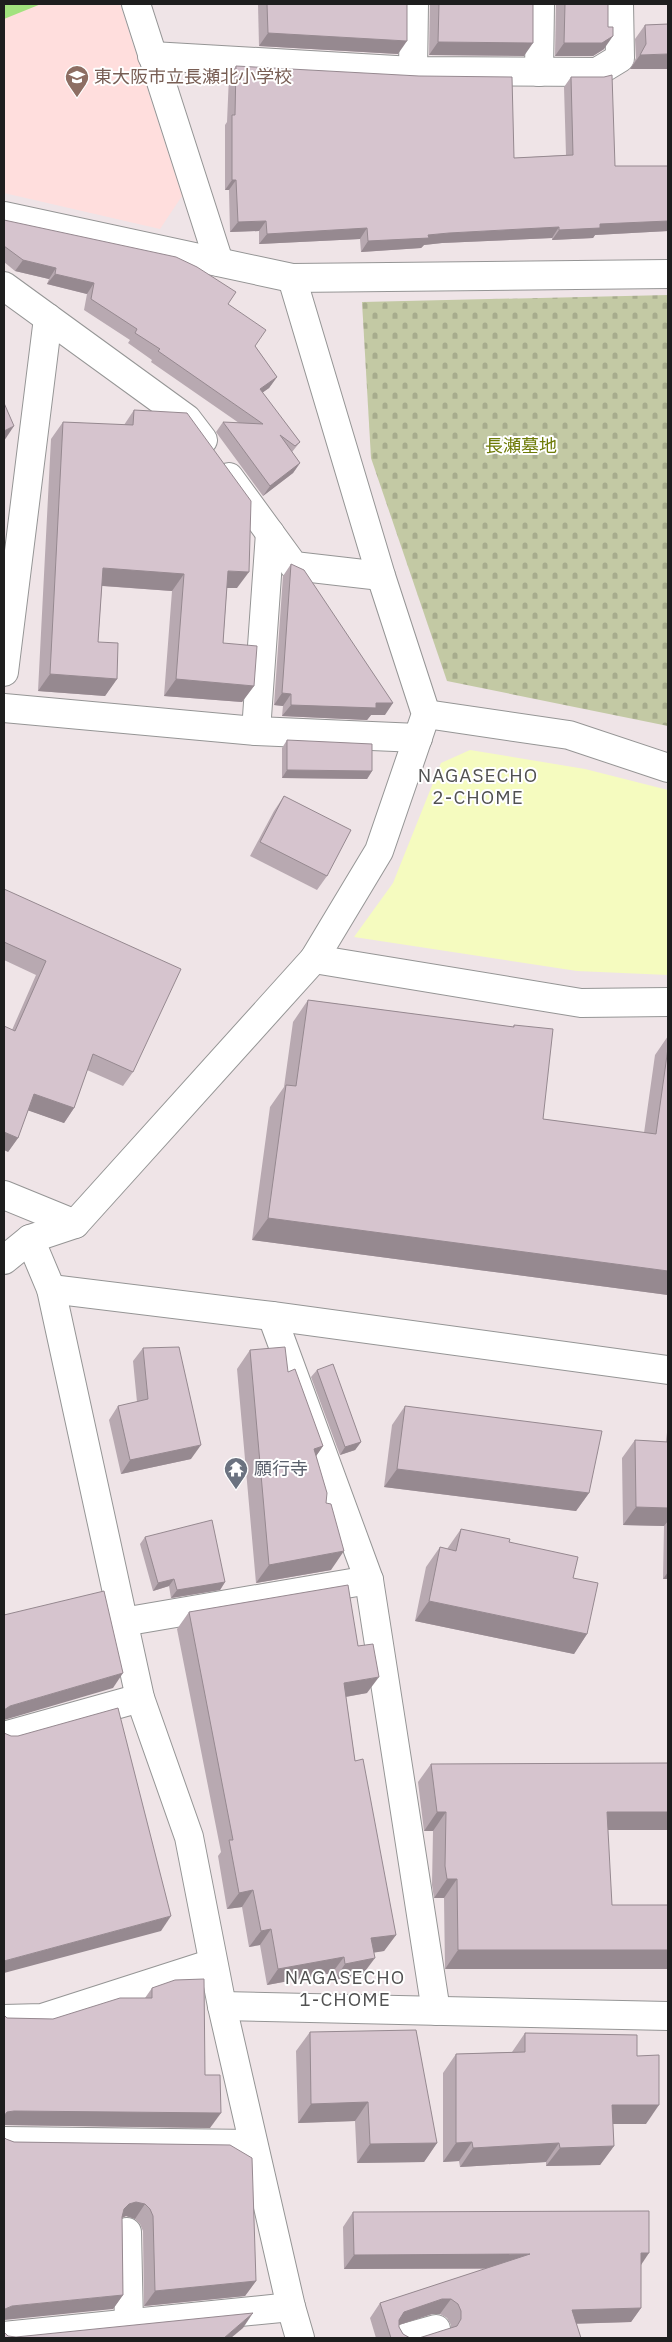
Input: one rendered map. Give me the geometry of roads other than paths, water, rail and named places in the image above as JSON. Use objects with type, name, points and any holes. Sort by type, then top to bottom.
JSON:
[{"type":"street","points":[[136,4],[219,262]]},
{"type":"street","points":[[413,71],[414,4]]},
{"type":"street","points":[[539,72],[540,4]]},
{"type":"street","points":[[152,56],[413,71],[597,72],[620,58],[618,4]]},
{"type":"street","points":[[4,216],[292,278],[668,274]]},
{"type":"street","points":[[4,1260],[30,1239],[75,1224],[314,959],[379,851],[422,726],[382,576],[292,278]]},
{"type":"street","points":[[4,286],[188,419],[294,566],[382,576]]},
{"type":"street","points":[[4,672],[48,318]]},
{"type":"street","points":[[256,731],[270,533]]},
{"type":"street","points":[[4,708],[256,731],[422,726],[569,735],[668,768]]},
{"type":"street","points":[[314,959],[581,1003],[668,1002]]},
{"type":"street","points":[[4,1195],[75,1224]]},
{"type":"street","points":[[30,1239],[51,1289],[140,1698],[189,1837],[222,2006],[291,2307],[300,2338]]},
{"type":"street","points":[[51,1289],[272,1316],[668,1370]]},
{"type":"street","points":[[272,1316],[369,1580],[436,2011]]},
{"type":"street","points":[[123,1622],[369,1580]]},
{"type":"street","points":[[4,1736],[140,1698]]},
{"type":"street","points":[[4,2018],[42,2018],[213,1963]]},
{"type":"street","points":[[222,2006],[668,2016]]},
{"type":"street","points":[[4,2141],[253,2144]]},
{"type":"street","points":[[126,2232],[129,2324]]},
{"type":"street","points":[[4,2336],[291,2307]]},
{"type":"street","points":[[404,2338],[436,2329]]},
{"type":"place","name":"東大阪市立長瀬北小学校","points":[[77,98]]},
{"type":"place","name":"願行寺","points":[[236,1490]]},
{"type":"district","name":"NAGASECHO 2-CHOME","points":[[478,786]]},
{"type":"district","name":"NAGASECHO 1-CHOME","points":[[345,1988]]},
{"type":"park label","name":"長瀬墓地","points":[[521,446]]}]
